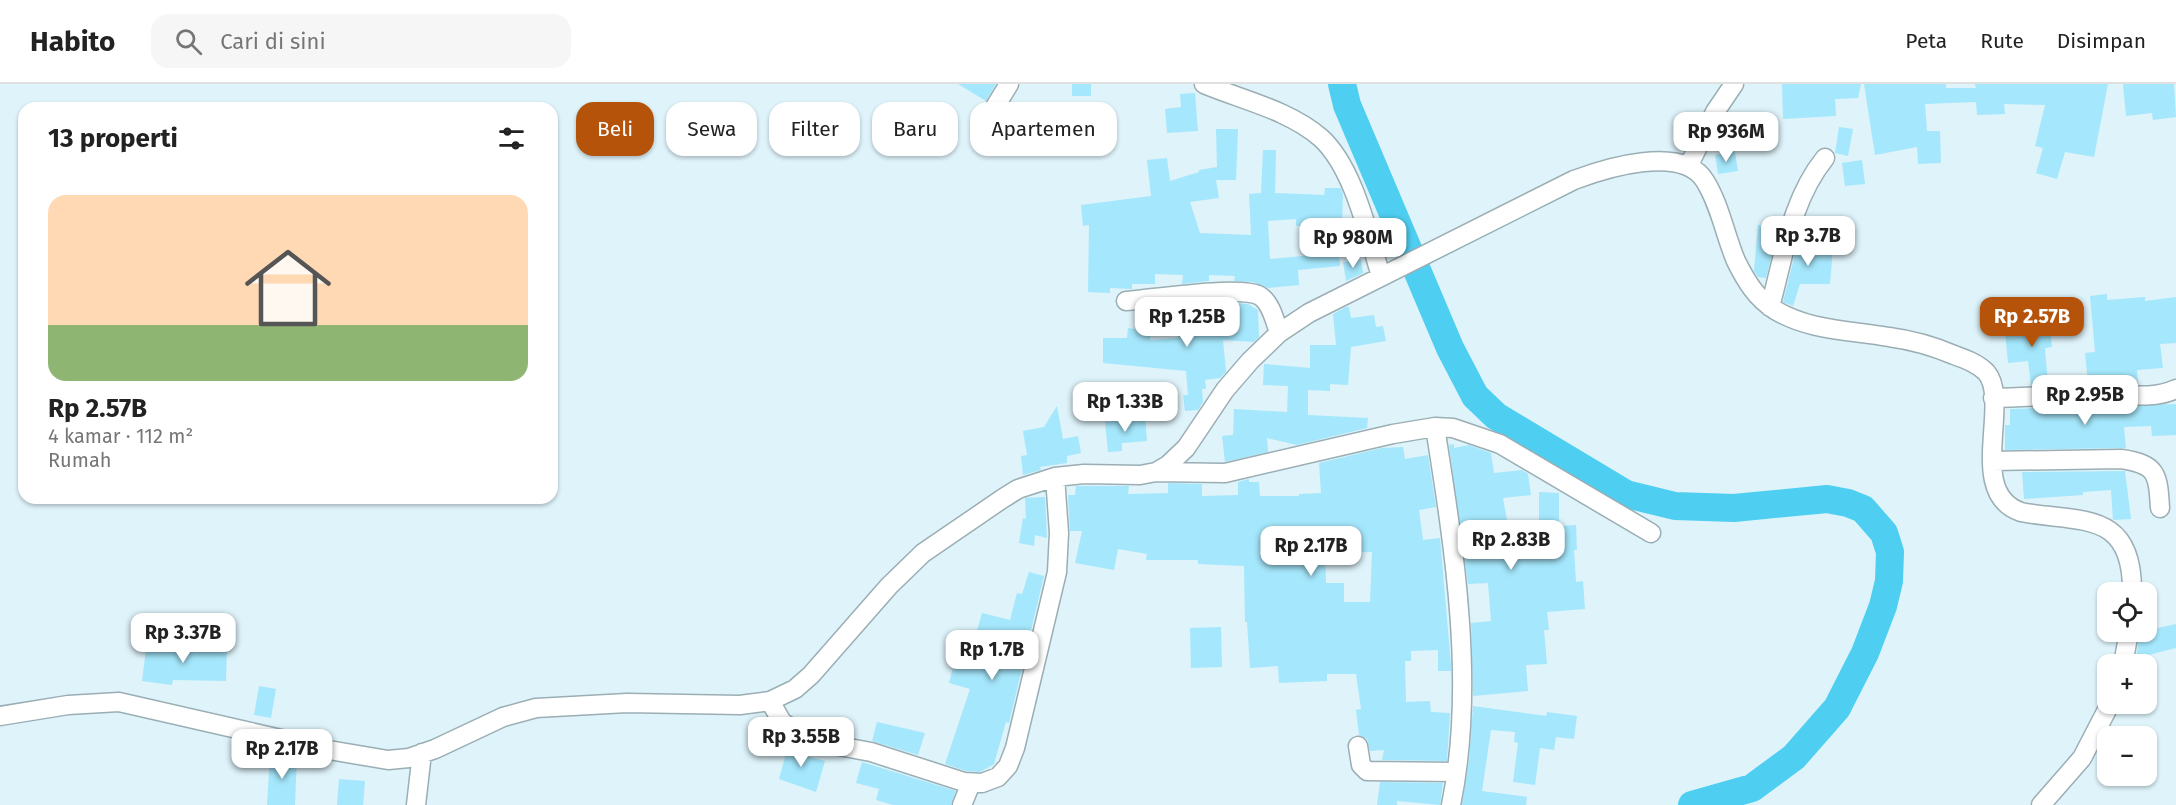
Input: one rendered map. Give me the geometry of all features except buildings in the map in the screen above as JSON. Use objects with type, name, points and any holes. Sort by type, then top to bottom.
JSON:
[{"type":"street","points":[[999,102],[1010,84]]},
{"type":"street","points":[[1204,84],[1284,116],[1320,137],[1330,148],[1350,186],[1384,275]]},
{"type":"street","points":[[1689,165],[1715,112],[1734,84]]},
{"type":"street","points":[[1770,307],[1801,195],[1810,177],[1825,158]]},
{"type":"street","points":[[1156,472],[1168,465],[1186,448],[1238,374],[1279,333],[1309,313],[1444,247],[1548,192],[1595,172],[1648,162],[1677,162],[1689,165],[1698,171],[1710,191],[1747,282],[1770,307],[1794,319],[1818,327],[1906,340],[1964,359],[1987,374],[1992,386],[1992,461],[1998,492],[2013,509],[2029,513],[2080,518],[2101,526],[2115,537],[2130,562],[2131,582]]},
{"type":"street","points":[[1126,301],[1253,293],[1268,305],[1279,333]]},
{"type":"street","points":[[1993,398],[2104,394],[2141,396],[2165,393],[2176,388]]},
{"type":"street","points":[[1435,427],[1453,547],[1460,623],[1460,734],[1451,805]]},
{"type":"street","points":[[0,716],[68,705],[119,702],[352,755],[388,760],[422,753],[503,717],[536,708],[627,703],[740,705],[770,701],[795,689],[811,675],[889,586],[923,553],[1018,489],[1055,477],[1084,474],[1225,473],[1393,434],[1435,427],[1461,429],[1500,444],[1651,534]]},
{"type":"street","points":[[1992,461],[2121,459],[2142,463],[2151,468],[2156,475],[2160,508]]},
{"type":"street","points":[[770,701],[782,722],[808,738],[871,752],[970,783],[988,782],[998,777],[1008,766],[1016,748],[1057,572],[1059,533],[1055,477]]},
{"type":"street","points":[[2041,805],[2082,758],[2105,714]]},
{"type":"street","points":[[1358,746],[1361,765],[1367,771],[1456,772]]},
{"type":"street","points":[[416,805],[422,753]]},
{"type":"street","points":[[962,805],[970,783]]},
{"type":"waterway","points":[[1342,84],[1347,105],[1450,348],[1475,396],[1496,416],[1626,494],[1675,506],[1734,508],[1827,499],[1863,509],[1884,533],[1890,552],[1889,581],[1883,606],[1865,653],[1837,708],[1794,757],[1752,788],[1692,805]]}]
